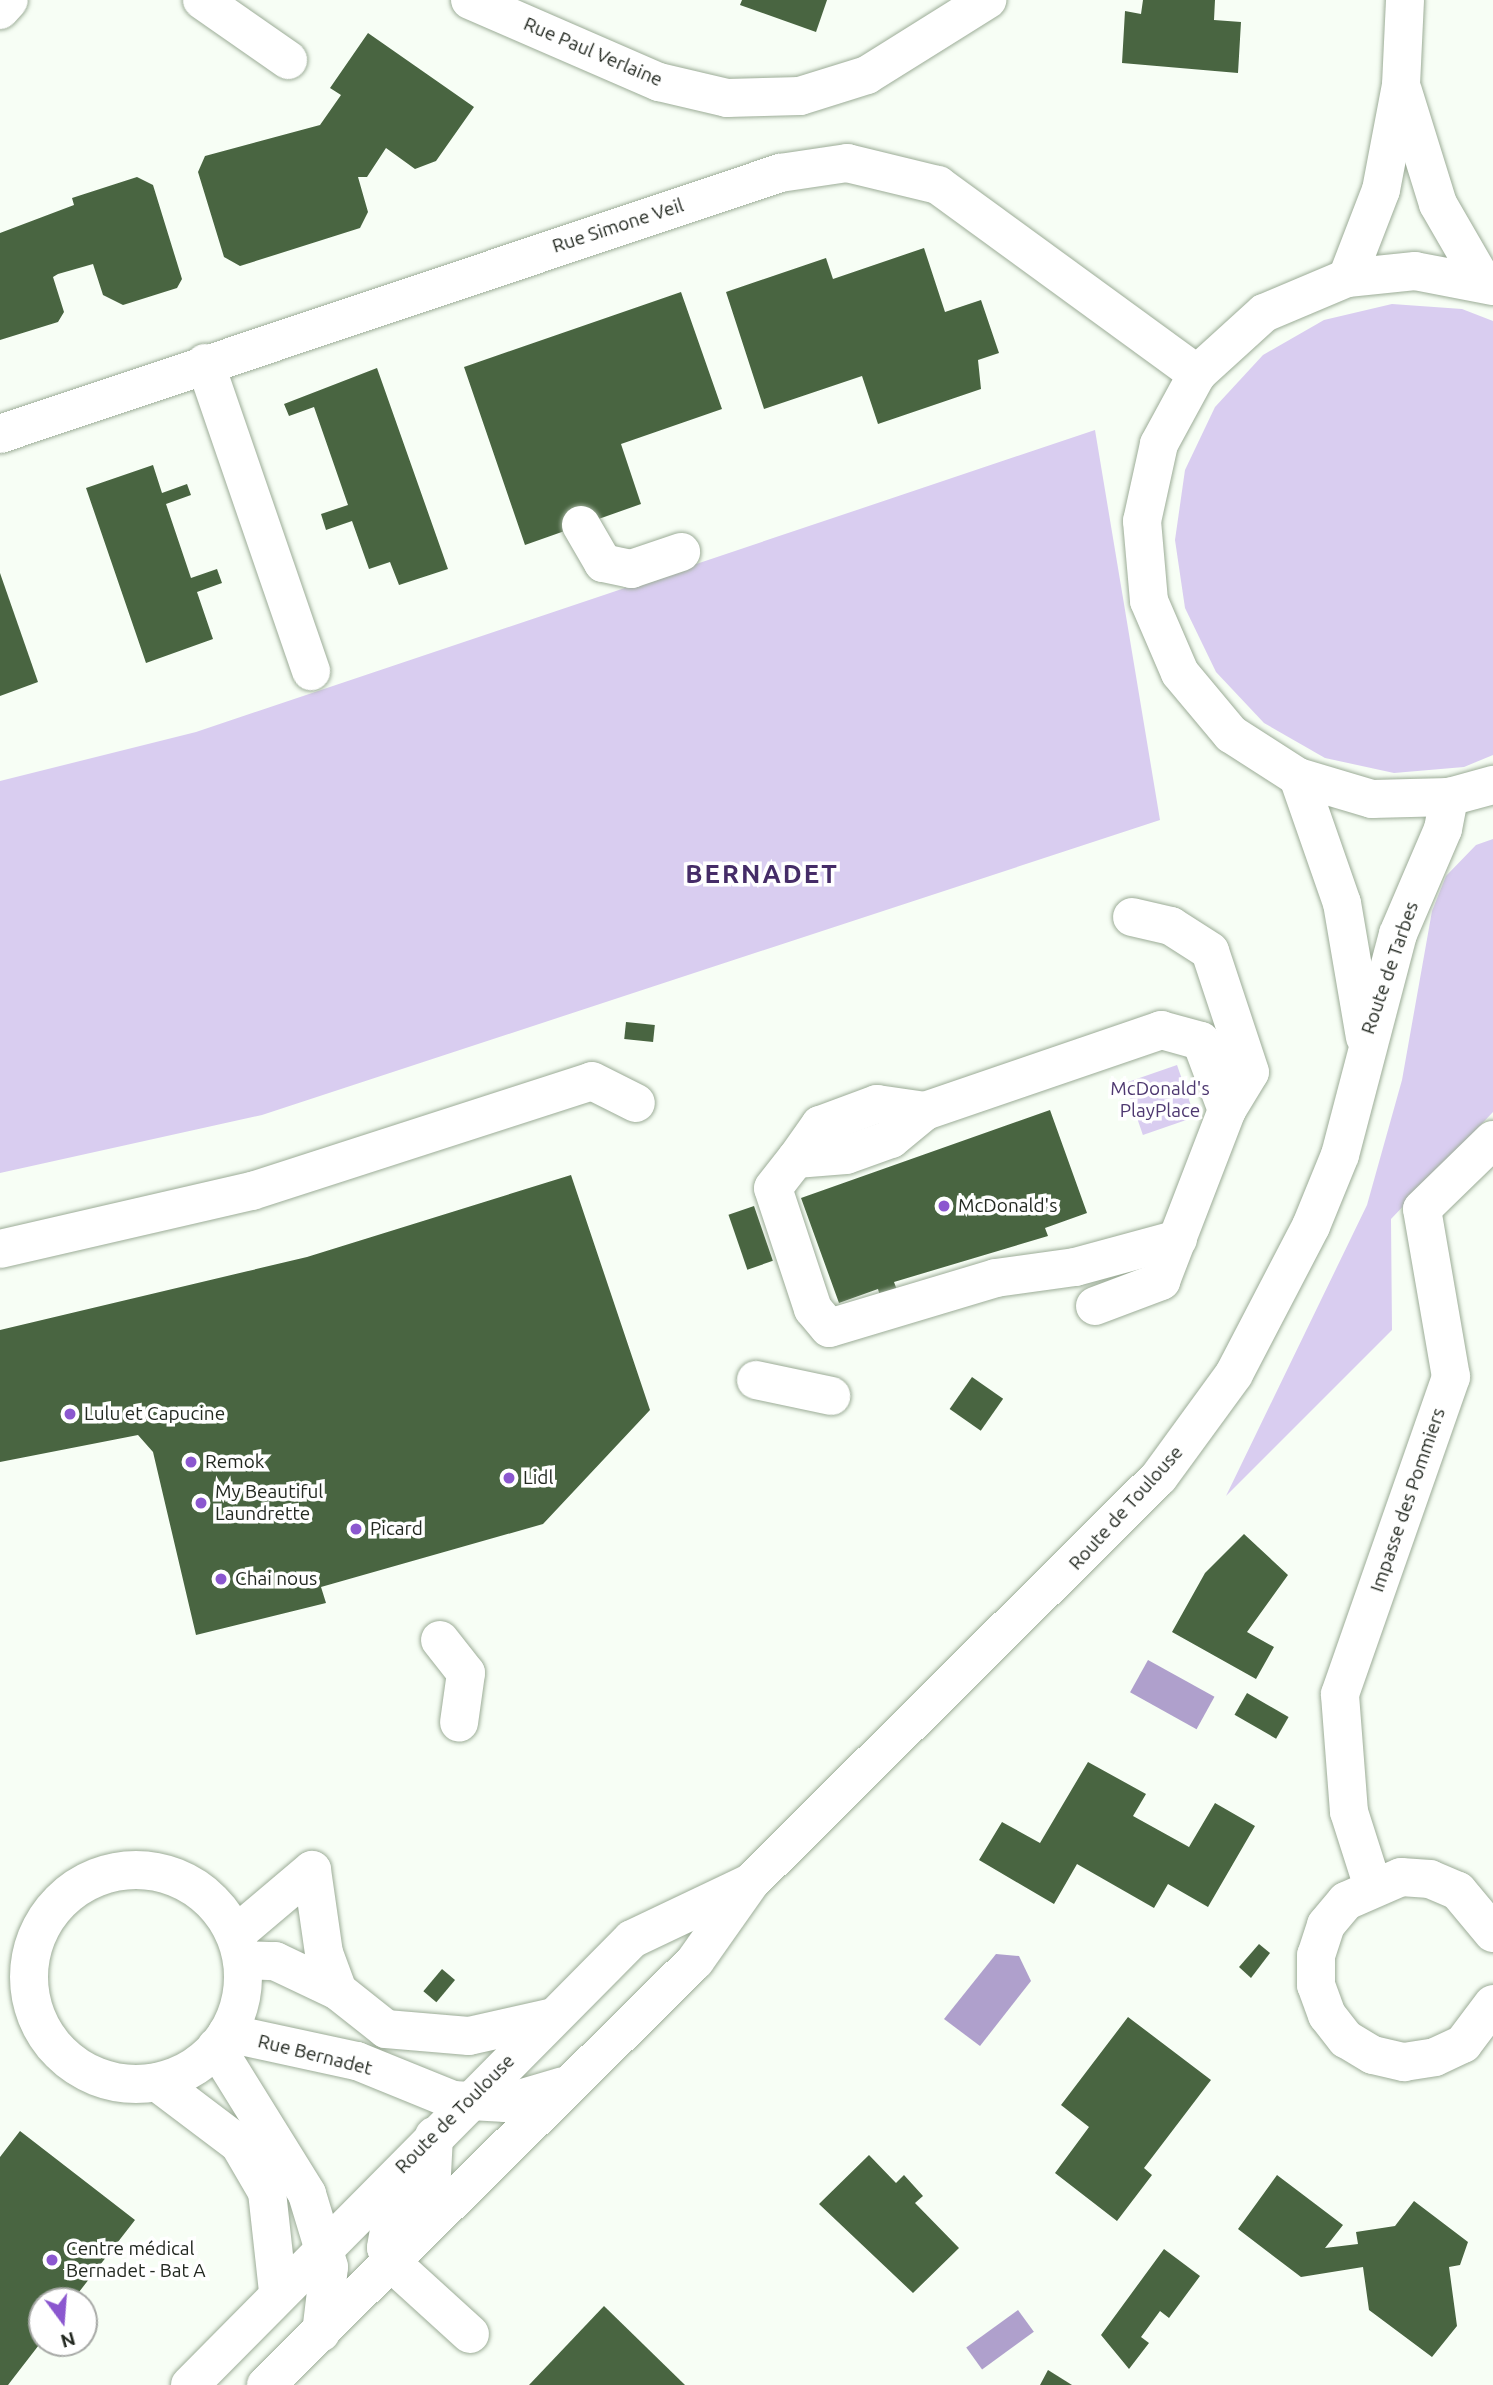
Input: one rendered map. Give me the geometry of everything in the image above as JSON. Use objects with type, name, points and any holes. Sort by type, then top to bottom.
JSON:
[{"type":"main road","points":[[0,10],[9,0]]},
{"type":"main road","points":[[202,0],[288,60]]},
{"type":"main road","name":"Rue Paul Verlaine","points":[[470,0],[659,82],[727,98],[800,96],[867,75],[988,0]]},
{"type":"main road","points":[[1346,278],[1381,190],[1401,85],[1405,0]]},
{"type":"main road","points":[[1401,85],[1438,204],[1488,284]]},
{"type":"main road","name":"Rue Simone Veil","points":[[0,434],[205,363],[780,173],[847,163],[938,185],[1197,374]]},
{"type":"main road","points":[[1488,284],[1415,271],[1346,278],[1264,313],[1197,374],[1159,444],[1142,521],[1149,601],[1180,673],[1231,734],[1298,778],[1372,799],[1449,797],[1493,785]]},
{"type":"main road","points":[[205,363],[311,671]]},
{"type":"main road","points":[[581,525],[603,563],[631,569],[681,552]]},
{"type":"main road","name":"Route de Tarbes","points":[[1298,778],[1342,902],[1367,1042]]},
{"type":"main road","name":"Route de Tarbes","points":[[1367,1042],[1398,934],[1443,829],[1449,797]]},
{"type":"main road","points":[[1095,1306],[1161,1281],[1227,1110],[1250,1072],[1210,951],[1171,926],[1132,917]]},
{"type":"main road","points":[[1178,1239],[1075,1268],[996,1278],[829,1328],[813,1309],[776,1205],[773,1188],[796,1159],[846,1156],[891,1139],[925,1111],[1161,1030],[1201,1041],[1227,1110]]},
{"type":"main road","name":"Route de Toulouse","points":[[266,2385],[393,2264],[564,2086],[695,1961],[750,1883],[1102,1540],[1234,1374],[1311,1226],[1340,1155],[1367,1042]]},
{"type":"main road","points":[[0,1250],[252,1192],[592,1081],[636,1103]]},
{"type":"main road","name":"Impasse des Pommiers","points":[[1372,1884],[1349,1812],[1340,1694],[1451,1377],[1422,1209],[1493,1140]]},
{"type":"main road","points":[[757,1380],[831,1396]]},
{"type":"main road","points":[[440,1640],[466,1673],[459,1723]]},
{"type":"main road","points":[[121,1870],[156,1871],[189,1883],[216,1905],[238,1948],[243,1985],[222,2040],[184,2072],[157,2082],[124,2083],[63,2057],[15,2002],[38,1931],[68,1896],[121,1870]]},
{"type":"main road","points":[[238,1948],[312,1870],[324,1953],[338,1991]]},
{"type":"main road","points":[[1493,1933],[1458,1891],[1430,1879],[1401,1877],[1372,1884],[1346,1901],[1326,1925],[1316,1955],[1317,1985],[1327,2015],[1346,2039],[1404,2062],[1435,2057],[1462,2044],[1493,2004]]},
{"type":"main road","name":"Route de Toulouse","points":[[190,2385],[323,2246],[470,2101],[549,2018],[632,1939],[750,1883]]},
{"type":"main road","points":[[238,1948],[275,1961],[338,1991],[386,2029],[469,2036],[549,2018]]},
{"type":"main road","points":[[222,2040],[307,2194],[329,2267],[321,2333]]},
{"type":"main road","name":"Rue Bernadet","points":[[222,2040],[357,2061],[470,2101],[506,2103],[564,2086]]},
{"type":"main road","points":[[157,2082],[239,2144],[267,2192],[278,2292]]},
{"type":"main road","points":[[434,2136],[432,2172],[385,2232],[393,2264],[470,2334]]},
{"type":"green space","points":[[1392,304],[1462,309],[1493,321],[1493,755],[1464,767],[1394,773],[1325,758],[1264,723],[1216,672],[1185,608],[1175,540],[1185,470],[1215,407],[1263,355],[1324,320]]},
{"type":"green space","points":[[1095,430],[1160,820],[262,1115],[0,1173],[0,781],[196,732]]},
{"type":"green space","points":[[1493,839],[1493,1112],[1391,1219],[1392,1330],[1226,1496],[1367,1205],[1402,1080],[1432,911],[1446,876],[1476,845]]},
{"type":"green space","name":"McDonald's PlayPlace","points":[[1177,1065],[1195,1117],[1143,1135],[1125,1083]]},
{"type":"shaded area","points":[[1148,1660],[1214,1697],[1197,1729],[1130,1692]]},
{"type":"shaded area","points":[[996,1954],[1019,1956],[1031,1981],[980,2046],[944,2019]]},
{"type":"shaded area","points":[[1018,2310],[1034,2332],[982,2369],[966,2348]]},
{"type":"building","points":[[742,0],[827,0],[816,32],[740,5]]},
{"type":"building","points":[[1143,0],[1215,0],[1214,20],[1241,22],[1238,73],[1122,63],[1125,11],[1141,14]]},
{"type":"building","points":[[368,33],[474,107],[436,161],[415,169],[386,148],[367,177],[358,177],[368,212],[360,228],[240,266],[224,257],[198,172],[205,156],[320,125],[341,95],[330,88]]},
{"type":"building","points":[[137,177],[153,185],[182,279],[177,288],[123,305],[103,295],[93,264],[58,274],[53,277],[64,312],[58,322],[0,340],[0,233],[74,205],[72,198]]},
{"type":"building","points":[[924,248],[945,312],[981,300],[999,353],[978,360],[981,389],[878,424],[862,376],[764,409],[726,292],[826,258],[833,279]]},
{"type":"building","points":[[681,292],[722,409],[621,444],[641,504],[525,545],[464,367]]},
{"type":"building","points":[[377,368],[448,569],[399,585],[390,562],[369,569],[352,521],[326,530],[321,514],[348,505],[314,407],[289,416],[284,404]]},
{"type":"building","points":[[153,465],[162,493],[187,484],[191,495],[166,504],[191,578],[217,569],[222,583],[197,592],[213,639],[146,663],[86,488]]},
{"type":"building","points":[[0,573],[38,682],[0,696]]},
{"type":"building","points":[[626,1022],[655,1025],[653,1042],[624,1039]]},
{"type":"building","name":"McDonald's","points":[[1050,1110],[1087,1213],[1045,1228],[1048,1236],[894,1282],[897,1290],[880,1296],[878,1289],[839,1303],[801,1198]]},
{"type":"building","points":[[571,1175],[650,1410],[543,1524],[321,1587],[326,1603],[196,1635],[153,1452],[138,1435],[0,1462],[0,1330],[307,1257]]},
{"type":"building","points":[[754,1206],[773,1261],[747,1270],[728,1215]]},
{"type":"building","points":[[972,1377],[1003,1399],[981,1431],[950,1409]]},
{"type":"building","points":[[1244,1534],[1288,1575],[1247,1632],[1274,1647],[1256,1679],[1172,1632],[1205,1573]]},
{"type":"building","points":[[1247,1693],[1289,1717],[1276,1739],[1234,1715]]},
{"type":"building","points":[[1088,1762],[1146,1794],[1133,1816],[1189,1847],[1215,1803],[1255,1826],[1208,1907],[1168,1884],[1154,1908],[1077,1864],[1054,1904],[979,1860],[1002,1822],[1040,1843]]},
{"type":"building","points":[[1259,1944],[1270,1953],[1251,1978],[1239,1967]]},
{"type":"building","points":[[442,1969],[455,1980],[436,2002],[423,1991]]},
{"type":"building","points":[[1128,2017],[1211,2080],[1144,2168],[1152,2175],[1117,2221],[1055,2173],[1089,2127],[1061,2105]]},
{"type":"building","name":"Centre médical Bernadet - Bat A","points":[[20,2131],[135,2220],[83,2287],[28,2287],[30,2357],[8,2385],[0,2385],[0,2157]]},
{"type":"building","points":[[869,2155],[896,2183],[904,2175],[923,2196],[915,2203],[959,2248],[913,2293],[819,2204]]},
{"type":"building","points":[[1277,2175],[1343,2225],[1325,2248],[1358,2244],[1356,2232],[1395,2226],[1414,2201],[1468,2242],[1460,2265],[1449,2267],[1457,2326],[1432,2357],[1369,2310],[1363,2267],[1301,2277],[1238,2229]]},
{"type":"building","points":[[1164,2249],[1200,2276],[1169,2318],[1160,2311],[1141,2337],[1149,2343],[1129,2369],[1101,2335]]},
{"type":"building","points":[[604,2306],[685,2385],[529,2385]]},
{"type":"building","points":[[1048,2370],[1072,2385],[1040,2385]]},
{"type":"place","name":"McDonald's","points":[[944,1206]]},
{"type":"place","name":"Lulu et Capucine","points":[[70,1414]]},
{"type":"place","name":"Remok","points":[[191,1462]]},
{"type":"place","name":"Lidl","points":[[509,1478]]},
{"type":"place","name":"My Beautiful Laundrette","points":[[201,1503]]},
{"type":"place","name":"Picard","points":[[356,1529]]},
{"type":"place","name":"Chai nous","points":[[221,1579]]},
{"type":"place","name":"Centre médical Bernadet - Bat A","points":[[52,2260]]},
{"type":"district","name":"BERNADET","points":[[762,874]]}]
